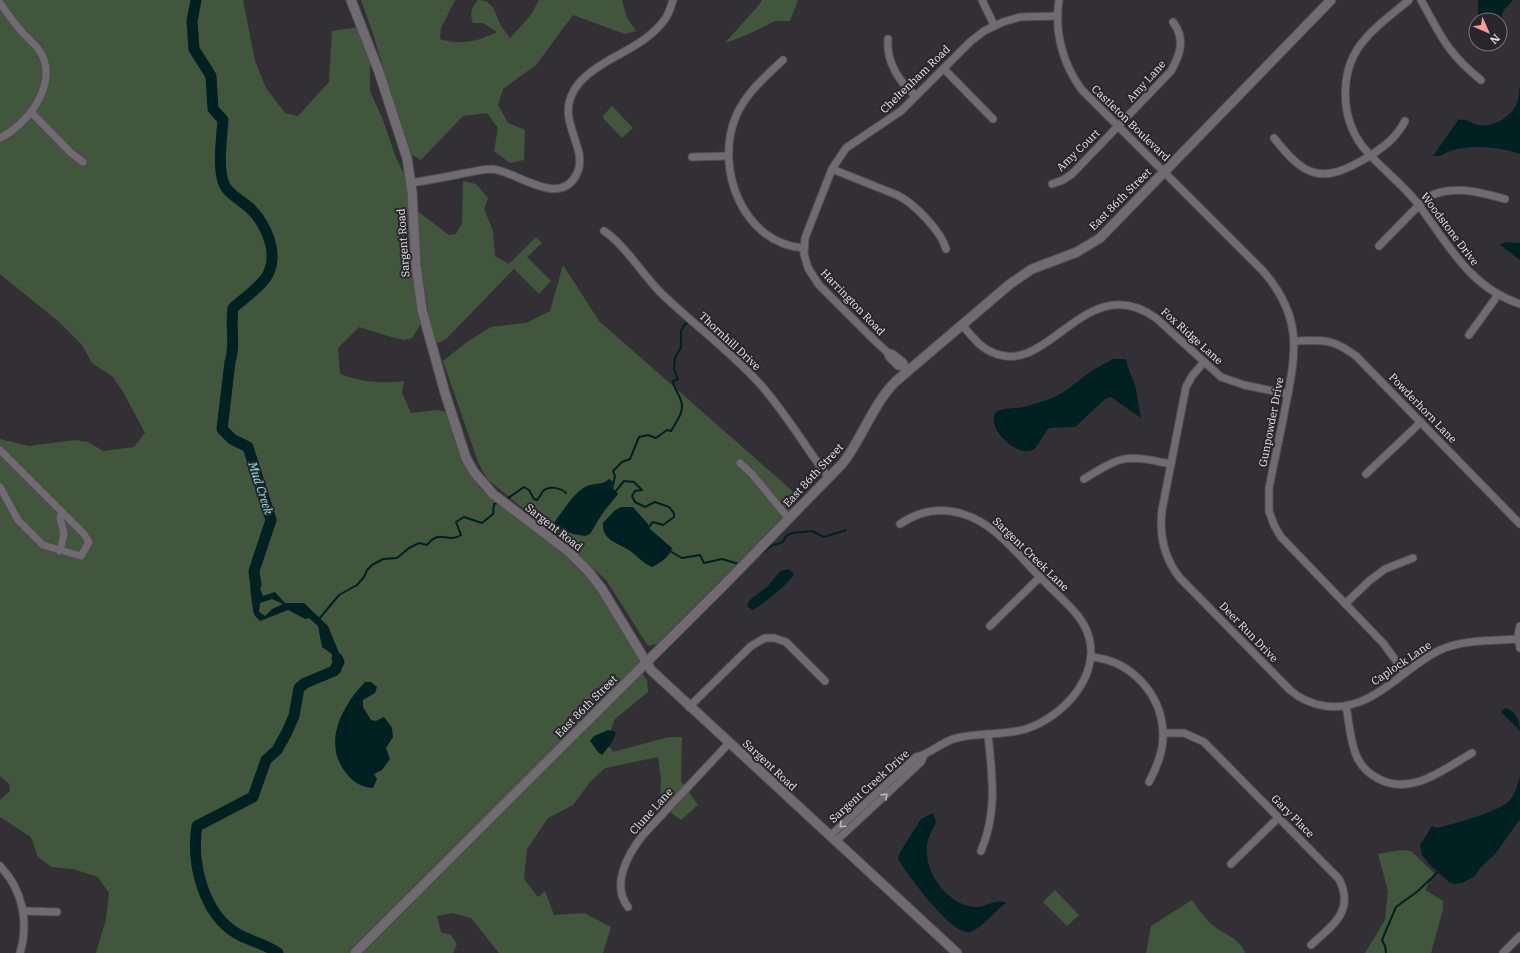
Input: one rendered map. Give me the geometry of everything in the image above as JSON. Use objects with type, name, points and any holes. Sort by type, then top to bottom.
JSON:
[{"type":"street","name":"Sargent Road","points":[[351,0],[389,102],[407,158],[411,183],[415,261],[421,303],[431,345],[468,461],[479,479],[493,494],[568,552],[588,571],[602,589],[651,670],[689,707],[729,742],[957,953]]},
{"type":"street","points":[[411,183],[493,169],[543,188],[554,189],[566,186],[575,177],[580,161],[570,127],[568,114],[570,100],[576,88],[590,73],[646,38],[658,28],[666,18],[673,0]]},
{"type":"street","points":[[982,0],[994,25]]},
{"type":"street","name":"Castleton Boulevard","points":[[1059,0],[1058,16],[1060,43],[1074,78],[1087,97],[1165,171]]},
{"type":"street","name":"East 86th Street","points":[[355,953],[829,478],[854,449],[881,398],[906,369],[962,326],[1010,284],[1025,274],[1085,248],[1100,238],[1331,0]]},
{"type":"street","name":"Woodstone Drive","points":[[1409,0],[1365,38],[1352,58],[1347,75],[1345,95],[1348,116],[1356,137],[1371,155],[1419,205],[1466,269],[1478,281],[1498,295],[1520,304]]},
{"type":"street","points":[[1422,0],[1448,48],[1460,63],[1481,80]]},
{"type":"street","points":[[0,3],[15,24],[37,47],[44,61],[46,73],[44,88],[38,102],[31,112],[12,131],[0,138]]},
{"type":"street","name":"Cheltenham Road","points":[[804,248],[808,229],[832,169],[846,148],[897,114],[970,42],[994,25],[1020,17],[1058,16]]},
{"type":"street","name":"Amy Lane","points":[[1118,127],[1170,74],[1181,50],[1181,41],[1178,30],[1173,22]]},
{"type":"street","points":[[888,39],[890,57],[894,68],[903,83],[916,96]]},
{"type":"street","points":[[783,60],[757,84],[742,105],[731,131],[728,156],[734,187],[750,218],[763,232],[775,241],[789,246],[804,248]]},
{"type":"street","points":[[944,69],[993,119]]},
{"type":"street","points":[[31,112],[70,153],[83,162]]},
{"type":"street","points":[[1274,138],[1295,163],[1307,170],[1318,173],[1341,172],[1371,155],[1395,137],[1405,121]]},
{"type":"street","name":"Amy Court","points":[[1052,184],[1063,180],[1072,174],[1118,127]]},
{"type":"street","points":[[692,157],[728,156]]},
{"type":"street","points":[[832,169],[906,200],[937,231],[946,249]]},
{"type":"street","name":"Gunpowder Drive","points":[[1165,171],[1263,271],[1274,285],[1288,314],[1294,341],[1294,363],[1269,488],[1268,505],[1271,518],[1277,532],[1284,542],[1383,643],[1405,673]]},
{"type":"street","points":[[1379,246],[1419,205],[1432,195],[1457,190],[1478,192],[1505,199]]},
{"type":"street","name":"Thornhill Drive","points":[[604,231],[614,238],[661,293],[729,353],[757,381],[785,414],[829,478]]},
{"type":"street","name":"Harrington Road","points":[[804,248],[807,265],[817,283],[887,352],[889,357],[898,366],[906,369]]},
{"type":"street","points":[[1469,335],[1498,295]]},
{"type":"street","name":"Fox Ridge Lane","points":[[962,326],[986,350],[1000,356],[1017,356],[1034,351],[1095,310],[1112,305],[1130,306],[1144,310],[1156,318],[1217,374],[1228,381],[1288,394]]},
{"type":"street","name":"Powderhorn Lane","points":[[1294,341],[1323,340],[1337,344],[1363,362],[1520,524]]},
{"type":"street","name":"Deer Run Drive","points":[[1204,362],[1192,376],[1186,387],[1162,510],[1161,530],[1164,550],[1175,571],[1292,692],[1315,704],[1332,707],[1346,706]]},
{"type":"street","points":[[1366,474],[1421,422]]},
{"type":"street","points":[[0,450],[84,534],[89,542],[81,556],[43,545],[22,524],[0,487]]},
{"type":"street","points":[[1084,479],[1108,464],[1127,457],[1171,464]]},
{"type":"street","points":[[740,463],[752,474],[788,519]]},
{"type":"street","name":"Sargent Creek Lane","points":[[900,524],[911,517],[929,511],[946,511],[974,518],[995,532],[1080,619],[1088,635],[1091,657]]},
{"type":"street","points":[[60,551],[64,534],[60,518],[62,513]]},
{"type":"street","points":[[1345,604],[1369,581],[1385,569],[1413,558]]},
{"type":"street","points":[[990,626],[1040,577]]},
{"type":"street","points":[[1520,626],[1518,639],[1520,648]]},
{"type":"street","points":[[689,707],[751,646],[765,638],[786,642],[825,681]]},
{"type":"street","name":"Caplock Lane","points":[[1346,706],[1368,699],[1430,655],[1451,646],[1462,643],[1518,639]]},
{"type":"street","points":[[1091,657],[1109,660],[1130,672],[1143,682],[1159,711],[1163,733],[1158,764],[1149,782]]},
{"type":"street","name":"Sargent Creek Drive","points":[[833,839],[916,757],[924,755],[954,738],[1026,729],[1047,720],[1071,699],[1083,682],[1091,657]]},
{"type":"street","points":[[1346,706],[1354,747],[1358,758],[1368,772],[1385,782],[1405,785],[1416,783],[1472,753]]},
{"type":"street","name":"Gary Place","points":[[1163,733],[1184,733],[1204,742],[1335,874],[1344,889],[1345,899],[1342,913],[1334,924],[1311,944]]},
{"type":"street","points":[[981,850],[992,817],[992,780],[988,734]]},
{"type":"street","name":"Clune Lane","points":[[628,907],[622,895],[620,884],[624,867],[631,851],[643,835],[729,742]]},
{"type":"street","points":[[1231,864],[1278,818]]},
{"type":"street","points":[[0,866],[16,888],[24,911],[25,932],[20,953]]},
{"type":"street","points":[[24,911],[57,912]]},
{"type":"street","points":[[1503,953],[1520,936]]},
{"type":"green space","points":[[0,0],[243,0],[255,61],[266,88],[285,113],[298,116],[329,82],[332,31],[359,27],[370,62],[370,91],[383,120],[396,158],[407,180],[414,287],[422,322],[412,338],[405,340],[359,327],[338,348],[340,374],[371,382],[404,381],[402,393],[411,413],[437,410],[448,412],[465,461],[479,487],[493,500],[561,550],[593,581],[640,659],[637,666],[351,953],[96,953],[106,919],[109,893],[98,877],[73,869],[52,867],[38,857],[31,837],[0,817],[0,800],[10,791],[9,784],[0,776],[0,439],[29,446],[75,440],[88,442],[103,451],[134,447],[145,433],[122,390],[113,377],[92,363],[82,345],[59,322],[0,274]]},
{"type":"green space","points":[[361,0],[455,0],[441,28],[440,39],[455,42],[469,42],[497,32],[483,23],[473,23],[471,16],[472,10],[478,0],[489,3],[500,24],[510,38],[531,15],[539,0],[622,0],[627,18],[636,31],[625,34],[573,15],[536,65],[503,89],[498,105],[508,123],[525,130],[524,160],[510,163],[494,151],[498,128],[487,113],[463,116],[421,160],[409,153],[373,34]]},
{"type":"green space","points":[[762,0],[798,0],[790,21],[775,21],[749,34],[725,43],[758,6]]},
{"type":"green space","points":[[612,106],[633,128],[622,138],[603,118]]},
{"type":"green space","points":[[463,181],[476,184],[488,198],[484,209],[493,231],[495,256],[509,264],[536,237],[542,243],[527,257],[551,281],[539,294],[514,269],[446,339],[438,343],[434,340],[425,292],[416,210],[449,235],[456,234],[462,223]]},
{"type":"green space","points":[[563,265],[599,321],[797,495],[791,510],[657,644],[648,646],[606,580],[561,539],[487,479],[478,462],[443,361],[467,342],[491,327],[526,323],[550,311]]},
{"type":"green space","points":[[642,673],[647,680],[648,692],[615,719],[606,742],[613,752],[669,737],[682,737],[681,781],[698,805],[681,820],[660,805],[661,780],[658,757],[605,768],[590,782],[573,805],[548,818],[527,849],[524,879],[538,897],[545,891],[554,915],[584,913],[611,927],[603,953],[499,953],[471,918],[452,913],[437,916],[441,932],[451,935],[457,944],[453,953],[361,953]]},
{"type":"green space","points":[[1401,850],[1411,851],[1434,873],[1425,890],[1443,901],[1443,909],[1431,953],[1365,953],[1385,920],[1388,891],[1378,854]]},
{"type":"green space","points":[[1055,890],[1079,915],[1067,926],[1043,902]]},
{"type":"green space","points":[[1192,900],[1208,921],[1240,944],[1245,953],[1146,953],[1151,926]]},
{"type":"water","points":[[1478,0],[1513,0],[1503,12],[1478,12]]},
{"type":"water","points":[[1520,85],[1520,154],[1501,149],[1479,147],[1458,149],[1440,156],[1433,156],[1458,120],[1468,121],[1478,125],[1490,125],[1508,116],[1516,106]]},
{"type":"water","points":[[1505,242],[1520,243],[1520,260],[1500,245]]},
{"type":"water","points":[[1113,359],[1125,359],[1127,362],[1135,385],[1141,418],[1111,397],[1105,399],[1075,427],[1049,428],[1037,446],[1030,451],[1024,451],[1012,446],[1006,442],[997,431],[994,419],[995,414],[998,411],[1028,406],[1052,398],[1066,391],[1093,370]]},
{"type":"water","points":[[609,479],[613,482],[611,486],[618,494],[602,514],[590,534],[585,536],[573,534],[554,526],[555,521],[581,490],[585,487],[604,482]]},
{"type":"water","points":[[621,507],[633,507],[648,524],[650,529],[672,548],[669,554],[658,564],[652,567],[607,537],[603,529],[603,523],[614,511]]},
{"type":"water","points":[[789,569],[794,574],[782,588],[752,610],[747,606],[750,600],[768,586],[780,571]]},
{"type":"water","points":[[249,570],[259,572],[259,586],[263,596],[275,592],[285,603],[304,603],[328,626],[342,660],[341,672],[337,674],[331,666],[333,662],[332,654],[322,647],[318,626],[309,618],[305,619],[288,610],[260,621],[257,618],[253,610]],"holes":[[[272,599],[283,604],[272,609],[265,616],[259,612],[260,603]]]},
{"type":"water","points":[[365,682],[371,682],[377,687],[375,693],[363,700],[363,707],[371,720],[376,721],[384,717],[392,728],[393,737],[386,748],[390,759],[382,770],[374,774],[377,779],[373,788],[361,785],[354,781],[346,773],[339,761],[335,737],[338,725],[349,702]]},
{"type":"water","points":[[1505,708],[1509,709],[1515,714],[1520,733],[1519,730],[1501,712]]},
{"type":"water","points":[[608,730],[616,733],[611,744],[602,755],[590,741],[594,736]]},
{"type":"water","points":[[1520,777],[1520,819],[1496,853],[1480,868],[1475,876],[1462,883],[1455,884],[1449,882],[1430,865],[1422,855],[1420,845],[1432,826],[1437,828],[1453,824],[1495,810],[1508,802],[1512,797],[1516,791]]},
{"type":"water","points":[[933,813],[936,822],[929,836],[927,856],[929,866],[940,886],[947,894],[965,905],[980,907],[995,902],[1006,903],[984,923],[970,932],[962,931],[942,915],[920,890],[898,859],[900,852],[921,819]]},
{"type":"waterway","name":"Mud Creek","points":[[196,0],[192,21],[194,49],[211,76],[213,109],[223,120],[220,161],[224,184],[232,194],[250,208],[261,222],[269,239],[272,257],[271,266],[265,278],[233,308],[233,348],[222,429],[232,439],[248,447],[271,520],[254,571],[256,585]]},
{"type":"waterway","points":[[612,489],[615,476],[613,471],[622,462],[630,459],[639,437],[648,435],[656,438],[667,430],[671,431],[680,415],[682,403],[673,381],[678,379],[674,369],[675,358],[681,347],[681,331],[685,324],[689,323]]},
{"type":"waterway","points":[[615,492],[624,481],[634,482],[642,490],[635,491],[632,496],[635,502],[645,507],[655,502],[669,507],[674,513],[674,517],[663,525],[653,522],[648,528]]},
{"type":"waterway","points":[[507,499],[524,487],[529,490],[534,499],[537,500],[543,491],[548,488],[558,489],[566,493]]},
{"type":"waterway","points":[[319,619],[339,595],[357,585],[372,565],[383,559],[397,558],[409,548],[419,543],[427,545],[436,538],[452,538],[461,535],[456,522],[464,517],[482,523],[493,514],[494,504],[498,503]]},
{"type":"waterway","points":[[758,556],[771,546],[783,542],[786,536],[792,533],[812,531],[824,537],[846,530]]},
{"type":"waterway","points":[[670,551],[682,558],[700,555],[704,563],[722,559],[739,564]]},
{"type":"waterway","name":"Mud Creek","points":[[278,953],[236,933],[215,913],[202,886],[198,870],[196,855],[197,826],[253,797],[266,760],[277,750],[294,716],[299,688],[305,683],[334,671],[339,662],[337,658]]},
{"type":"waterway","points":[[1386,953],[1382,940],[1396,907],[1418,891],[1438,872]]}]
